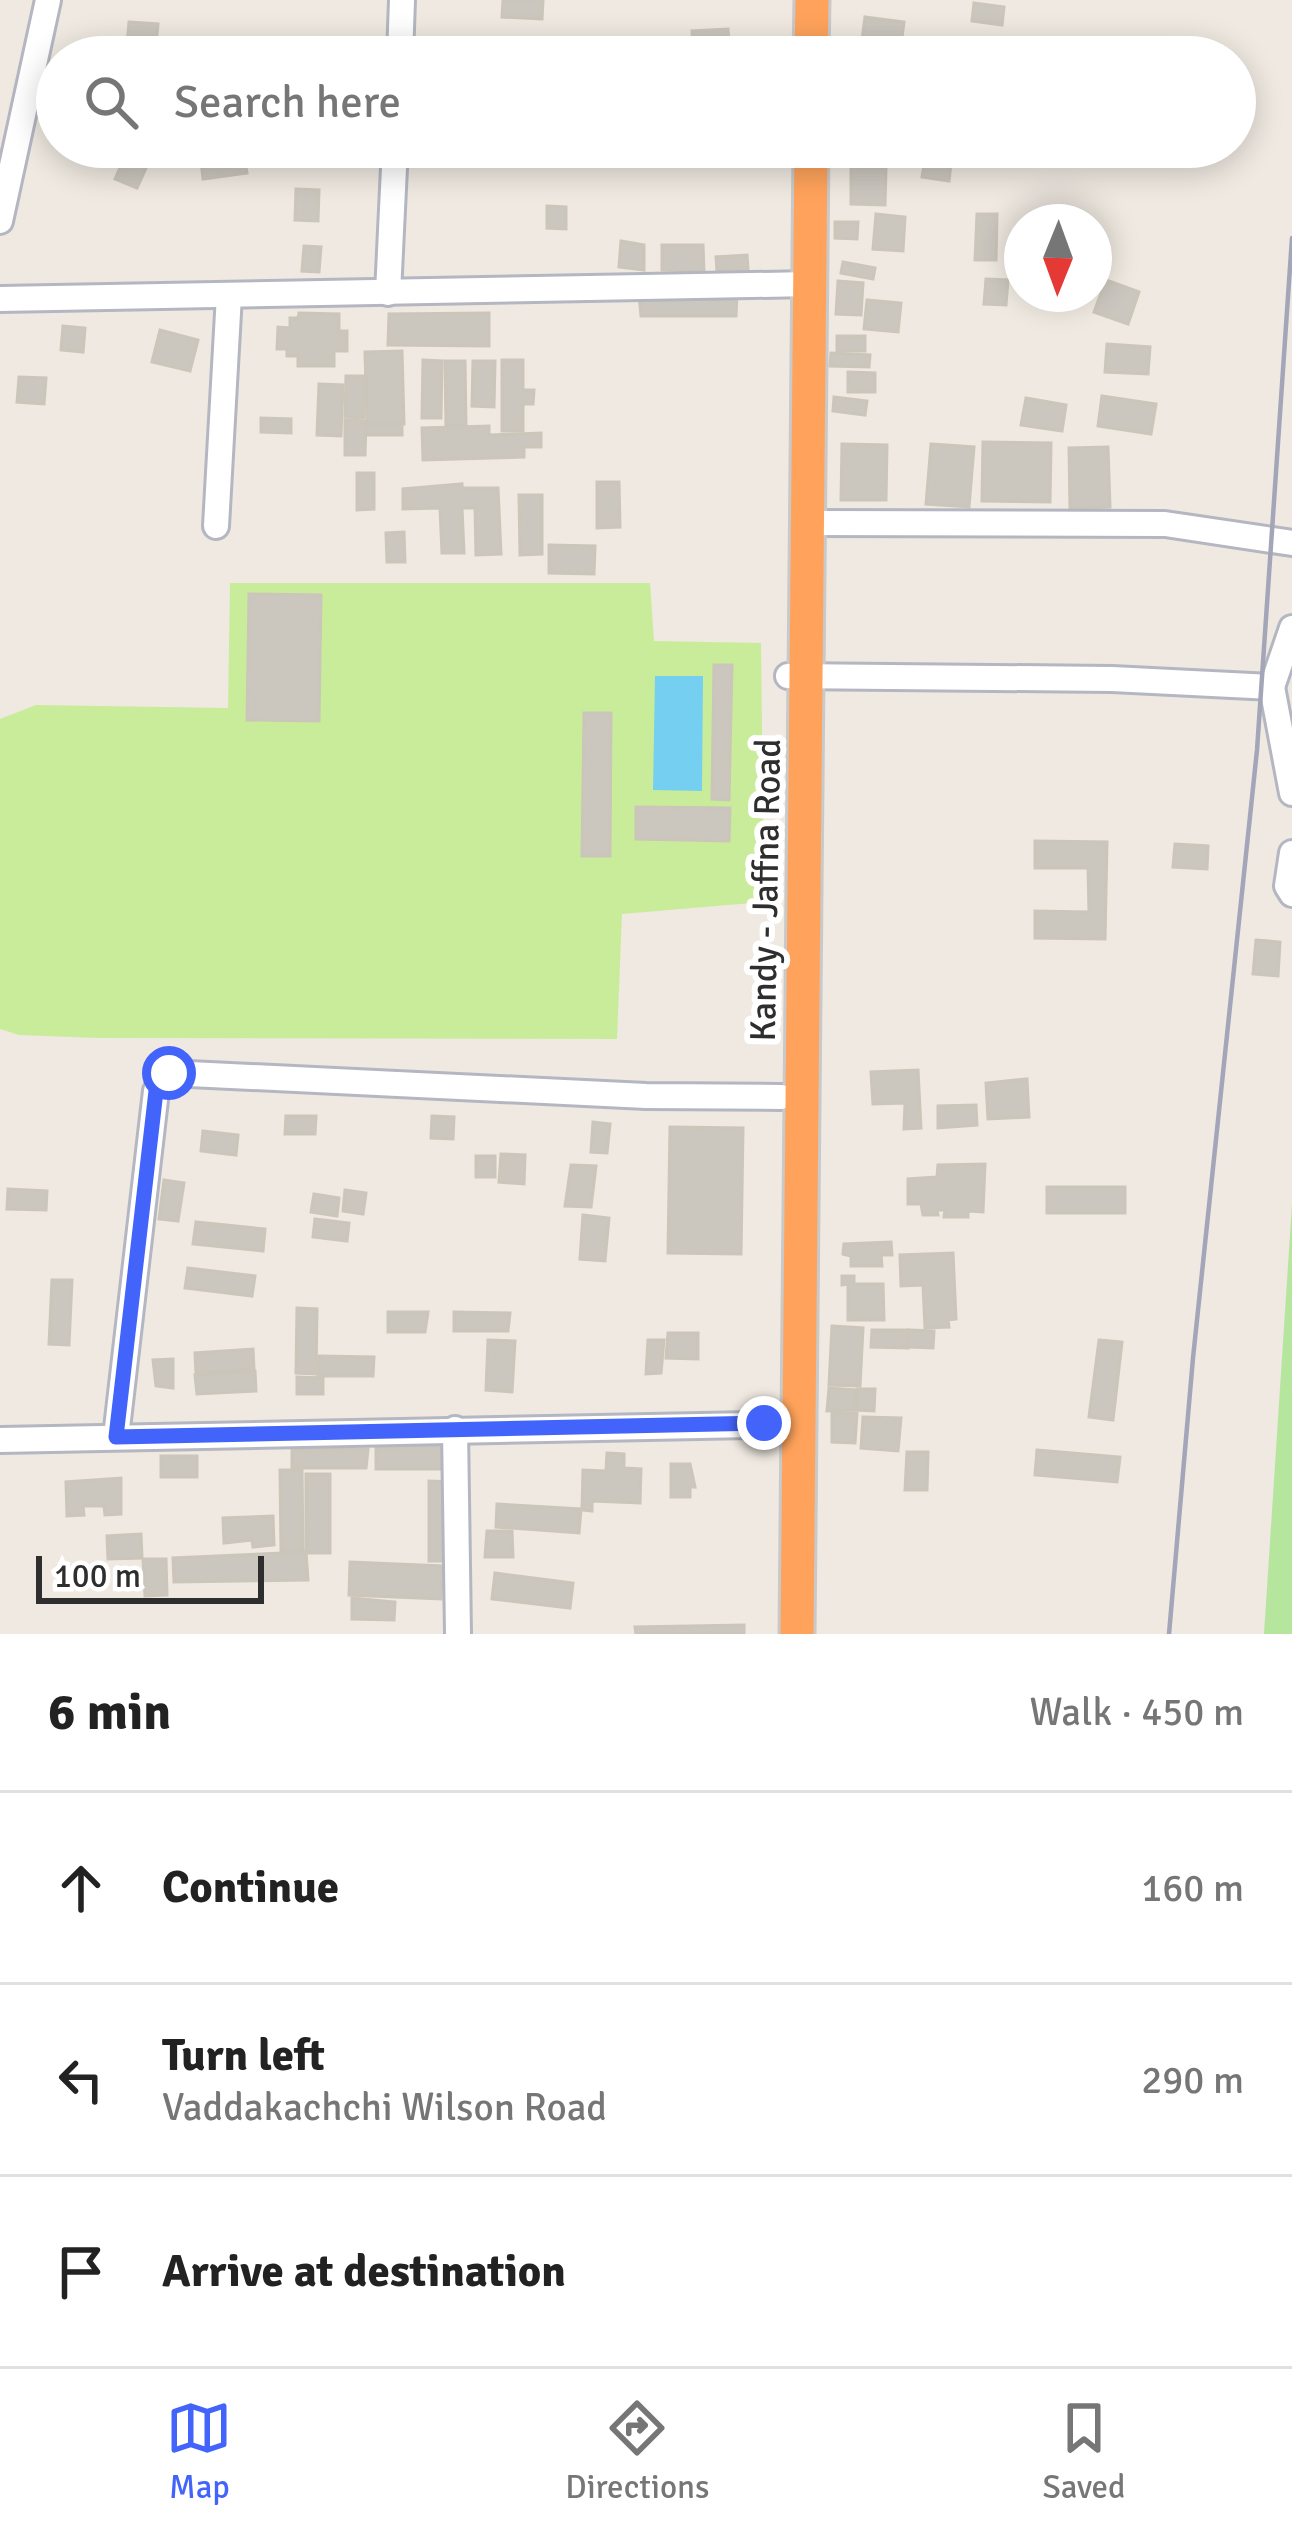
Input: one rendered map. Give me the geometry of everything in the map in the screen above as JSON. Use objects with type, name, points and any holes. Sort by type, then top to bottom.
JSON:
[{"type":"highway","points":[[791,36],[792,0]]},
{"type":"highway","points":[[811,36],[812,0]]},
{"type":"highway","name":"Kandy - Jaffna Road","points":[[793,168],[809,523],[781,1097],[797,1634]]},
{"type":"highway","name":"Kandy - Jaffna Road","points":[[778,1634],[790,1424],[801,284],[809,168]]},
{"type":"street","points":[[40,36],[48,0]]},
{"type":"street","points":[[401,36],[402,0]]},
{"type":"street","points":[[0,221],[36,55]]},
{"type":"street","points":[[388,293],[394,168]]},
{"type":"street","points":[[0,299],[801,284]]},
{"type":"street","points":[[216,526],[229,295]]},
{"type":"street","points":[[809,523],[1165,524],[1292,543]]},
{"type":"street","points":[[1292,628],[1272,687],[1292,793]]},
{"type":"street","points":[[798,676],[1112,679],[1272,687]]},
{"type":"street","points":[[1292,853],[1287,886],[1292,894]]},
{"type":"street","points":[[116,1437],[156,1091],[169,1073],[622,1095],[781,1097]]},
{"type":"street","points":[[0,1440],[790,1424]]},
{"type":"street","points":[[455,1429],[458,1634]]},
{"type":"green space","points":[[230,583],[650,583],[654,641],[761,643],[764,902],[622,914],[617,1039],[98,1038],[19,1035],[0,1029],[0,719],[36,705],[228,708]]},
{"type":"green space","points":[[1292,1204],[1292,1634],[1264,1634]]},
{"type":"water","points":[[655,676],[703,676],[702,791],[653,790]]},
{"type":"building","points":[[503,0],[543,0],[542,19],[502,17]]},
{"type":"building","points":[[974,3],[1004,7],[1002,25],[972,21]]},
{"type":"building","points":[[865,17],[904,22],[902,36],[863,36]]},
{"type":"building","points":[[129,22],[158,24],[157,36],[128,36]]},
{"type":"building","points":[[728,29],[729,36],[692,36],[692,31]]},
{"type":"building","points":[[120,168],[146,168],[137,188],[115,179]]},
{"type":"building","points":[[202,168],[246,168],[247,173],[203,179]]},
{"type":"building","points":[[851,168],[886,168],[885,205],[851,204]]},
{"type":"building","points":[[924,168],[950,168],[949,181],[922,177]]},
{"type":"building","points":[[296,189],[319,190],[318,221],[295,220]]},
{"type":"building","points":[[547,206],[566,207],[566,229],[547,228]]},
{"type":"building","points":[[876,214],[905,217],[903,251],[873,249]]},
{"type":"building","points":[[977,214],[997,214],[996,260],[975,260]]},
{"type":"building","points":[[835,222],[858,222],[857,239],[835,238]]},
{"type":"building","points":[[621,241],[644,245],[644,270],[619,267]]},
{"type":"building","points":[[662,245],[703,245],[704,271],[662,270]]},
{"type":"building","points":[[304,246],[321,247],[319,272],[302,271]]},
{"type":"building","points":[[747,255],[748,269],[717,271],[716,257]]},
{"type":"building","points":[[843,262],[875,268],[873,279],[841,273]]},
{"type":"building","points":[[986,279],[1004,280],[1004,305],[984,304]]},
{"type":"building","points":[[838,281],[863,283],[861,315],[836,314]]},
{"type":"building","points":[[1112,282],[1139,292],[1128,324],[1094,312],[1112,312]]},
{"type":"building","points":[[737,293],[736,316],[641,316],[639,295]]},
{"type":"building","points":[[867,300],[901,303],[898,332],[864,329]]},
{"type":"building","points":[[299,313],[339,314],[339,331],[347,331],[347,351],[334,351],[334,366],[298,366],[298,356],[277,349],[278,327],[290,328],[290,318],[298,318]]},
{"type":"building","points":[[489,313],[489,346],[388,345],[389,314]]},
{"type":"building","points":[[63,326],[85,328],[83,352],[61,350]]},
{"type":"building","points":[[160,330],[198,340],[190,371],[152,362]]},
{"type":"building","points":[[837,336],[865,336],[865,351],[837,351]]},
{"type":"building","points":[[1107,344],[1150,347],[1148,374],[1105,372]]},
{"type":"building","points":[[402,351],[404,424],[367,424],[365,352]]},
{"type":"building","points":[[831,353],[870,355],[869,367],[830,366]]},
{"type":"building","points":[[423,360],[442,361],[441,418],[422,418]]},
{"type":"building","points":[[502,360],[523,360],[523,390],[534,390],[533,404],[523,404],[523,431],[502,431]]},
{"type":"building","points":[[445,361],[465,361],[466,426],[446,426]]},
{"type":"building","points":[[473,361],[495,361],[494,407],[472,406]]},
{"type":"building","points":[[848,372],[875,373],[875,392],[848,392]]},
{"type":"building","points":[[346,376],[365,376],[364,418],[345,417]]},
{"type":"building","points":[[19,377],[46,378],[44,404],[17,402]]},
{"type":"building","points":[[319,384],[343,385],[341,436],[317,435]]},
{"type":"building","points":[[1102,396],[1156,404],[1151,434],[1098,426]]},
{"type":"building","points":[[834,397],[867,401],[865,415],[833,411]]},
{"type":"building","points":[[1026,398],[1066,405],[1062,431],[1021,425]]},
{"type":"building","points":[[261,418],[291,419],[291,433],[261,432]]},
{"type":"building","points":[[345,420],[366,421],[365,455],[345,455]]},
{"type":"building","points":[[367,424],[402,424],[402,435],[368,435]]},
{"type":"building","points":[[489,426],[489,435],[541,433],[541,447],[524,447],[524,457],[423,460],[422,428]]},
{"type":"building","points":[[983,442],[1051,443],[1050,502],[982,501]]},
{"type":"building","points":[[842,444],[887,445],[886,500],[841,500]]},
{"type":"building","points":[[931,444],[974,447],[969,507],[926,504]]},
{"type":"building","points":[[1108,447],[1110,507],[1070,509],[1069,448]]},
{"type":"building","points":[[357,473],[374,473],[374,509],[357,510]]},
{"type":"building","points":[[597,482],[619,482],[620,527],[597,528]]},
{"type":"building","points":[[462,484],[462,488],[498,488],[501,554],[476,555],[475,508],[462,508],[464,553],[442,553],[440,508],[403,509],[403,489]]},
{"type":"building","points":[[519,495],[542,495],[542,554],[520,555]]},
{"type":"building","points":[[404,532],[405,562],[387,562],[386,533]]},
{"type":"building","points":[[549,545],[595,546],[594,574],[549,573]]},
{"type":"building","points":[[249,594],[321,595],[319,721],[247,720]]},
{"type":"building","points":[[714,665],[732,665],[729,800],[712,799]]},
{"type":"building","points":[[584,713],[611,713],[610,856],[582,856]]},
{"type":"building","points":[[636,807],[730,808],[729,841],[636,839]]},
{"type":"building","points":[[1035,841],[1107,842],[1105,939],[1035,938],[1035,911],[1089,912],[1088,868],[1035,868]]},
{"type":"building","points":[[1175,844],[1208,846],[1207,869],[1173,867]]},
{"type":"building","points":[[1256,940],[1280,942],[1278,976],[1253,974]]},
{"type":"building","points":[[918,1070],[921,1128],[904,1129],[905,1103],[873,1104],[871,1072]]},
{"type":"building","points":[[1027,1079],[1029,1117],[988,1119],[986,1083]]},
{"type":"building","points":[[976,1105],[977,1125],[938,1128],[938,1106]]},
{"type":"building","points":[[286,1116],[316,1116],[315,1134],[285,1134]]},
{"type":"building","points":[[432,1116],[454,1117],[453,1139],[431,1138]]},
{"type":"building","points":[[593,1122],[610,1124],[607,1153],[591,1152]]},
{"type":"building","points":[[670,1127],[743,1128],[741,1254],[668,1253]]},
{"type":"building","points":[[203,1131],[238,1135],[236,1155],[201,1151]]},
{"type":"building","points":[[501,1154],[525,1155],[524,1184],[499,1182]]},
{"type":"building","points":[[476,1156],[495,1156],[495,1177],[476,1177]]},
{"type":"building","points":[[985,1164],[983,1212],[944,1217],[945,1210],[937,1210],[938,1215],[923,1215],[921,1204],[908,1204],[908,1179],[937,1177],[938,1165]]},
{"type":"building","points":[[571,1165],[596,1166],[591,1207],[565,1206]]},
{"type":"building","points":[[164,1180],[184,1183],[178,1221],[159,1219]]},
{"type":"building","points":[[1047,1187],[1125,1187],[1125,1213],[1047,1213]]},
{"type":"building","points":[[8,1189],[47,1191],[46,1210],[7,1209]]},
{"type":"building","points":[[345,1190],[366,1193],[363,1214],[343,1211]]},
{"type":"building","points":[[314,1194],[339,1198],[337,1216],[311,1212]]},
{"type":"building","points":[[583,1215],[609,1218],[605,1261],[580,1259]]},
{"type":"building","points":[[315,1219],[349,1223],[347,1241],[313,1237]]},
{"type":"building","points":[[196,1222],[265,1229],[263,1251],[193,1244]]},
{"type":"building","points":[[891,1242],[892,1255],[881,1255],[882,1266],[851,1266],[851,1256],[843,1254],[844,1244]]},
{"type":"building","points":[[953,1253],[956,1319],[948,1320],[949,1327],[925,1328],[923,1285],[901,1286],[900,1255]]},
{"type":"building","points":[[188,1268],[255,1276],[252,1296],[185,1288]]},
{"type":"building","points":[[842,1276],[854,1276],[854,1284],[883,1284],[884,1320],[848,1320],[848,1284],[842,1285]]},
{"type":"building","points":[[52,1280],[72,1280],[69,1345],[49,1344]]},
{"type":"building","points":[[297,1308],[317,1309],[316,1374],[296,1373]]},
{"type":"building","points":[[388,1312],[428,1312],[425,1332],[388,1332]]},
{"type":"building","points":[[454,1312],[510,1313],[508,1331],[454,1331]]},
{"type":"building","points":[[832,1326],[863,1328],[860,1386],[829,1385]]},
{"type":"building","points":[[872,1330],[908,1330],[908,1348],[871,1347]]},
{"type":"building","points":[[909,1330],[934,1331],[933,1348],[909,1347]]},
{"type":"building","points":[[668,1333],[698,1333],[698,1359],[666,1358]]},
{"type":"building","points":[[488,1340],[515,1341],[512,1392],[486,1390]]},
{"type":"building","points":[[648,1340],[664,1340],[661,1373],[646,1374]]},
{"type":"building","points":[[1099,1340],[1122,1342],[1113,1420],[1089,1417]]},
{"type":"building","points":[[253,1349],[254,1369],[196,1373],[195,1353]]},
{"type":"building","points":[[319,1356],[374,1357],[373,1376],[318,1376]]},
{"type":"building","points":[[173,1359],[173,1388],[156,1386],[153,1360]]},
{"type":"building","points":[[255,1371],[256,1391],[197,1394],[195,1375]]},
{"type":"building","points":[[297,1377],[323,1378],[323,1394],[297,1394]]},
{"type":"building","points":[[829,1388],[855,1390],[854,1410],[827,1411]]},
{"type":"building","points":[[857,1389],[875,1389],[874,1411],[856,1410]]},
{"type":"building","points":[[832,1413],[857,1413],[855,1443],[832,1442]]},
{"type":"building","points":[[863,1417],[901,1418],[898,1451],[861,1448]]},
{"type":"building","points":[[452,1447],[452,1469],[376,1469],[376,1448]]},
{"type":"building","points":[[368,1449],[366,1468],[292,1468],[292,1450]]},
{"type":"building","points":[[1037,1450],[1120,1457],[1117,1482],[1035,1475]]},
{"type":"building","points":[[907,1452],[928,1452],[927,1490],[905,1490]]},
{"type":"building","points":[[607,1453],[624,1454],[624,1468],[641,1469],[640,1503],[592,1501],[592,1511],[582,1510],[583,1470],[606,1471]]},
{"type":"building","points":[[161,1456],[197,1456],[197,1477],[161,1477]]},
{"type":"building","points":[[671,1464],[690,1464],[695,1487],[690,1487],[690,1497],[671,1497]]},
{"type":"building","points":[[280,1470],[302,1470],[303,1551],[281,1551]]},
{"type":"building","points":[[306,1474],[330,1474],[330,1553],[306,1553]]},
{"type":"building","points":[[121,1478],[121,1514],[105,1515],[104,1506],[83,1506],[84,1515],[67,1516],[66,1482]]},
{"type":"building","points":[[429,1481],[452,1482],[453,1561],[429,1561]]},
{"type":"building","points":[[497,1504],[581,1509],[579,1533],[496,1527]]},
{"type":"building","points":[[273,1516],[274,1545],[253,1547],[252,1540],[224,1543],[223,1518]]},
{"type":"building","points":[[487,1531],[512,1531],[513,1557],[485,1557]]},
{"type":"building","points":[[141,1534],[142,1558],[108,1559],[107,1536]]},
{"type":"building","points":[[306,1552],[308,1580],[174,1582],[173,1558]]},
{"type":"building","points":[[143,1559],[166,1559],[167,1595],[145,1596]]},
{"type":"building","points":[[350,1562],[443,1566],[441,1599],[349,1595]]},
{"type":"building","points":[[495,1573],[573,1583],[570,1608],[492,1599]]},
{"type":"building","points":[[352,1598],[395,1602],[394,1620],[352,1619]]},
{"type":"building","points":[[744,1625],[744,1634],[636,1634],[635,1627]]},
{"type":"railway","points":[[1169,1634],[1257,750],[1292,238]]},
{"type":"route","points":[[169,1073],[156,1091],[116,1437],[764,1423]]}]
